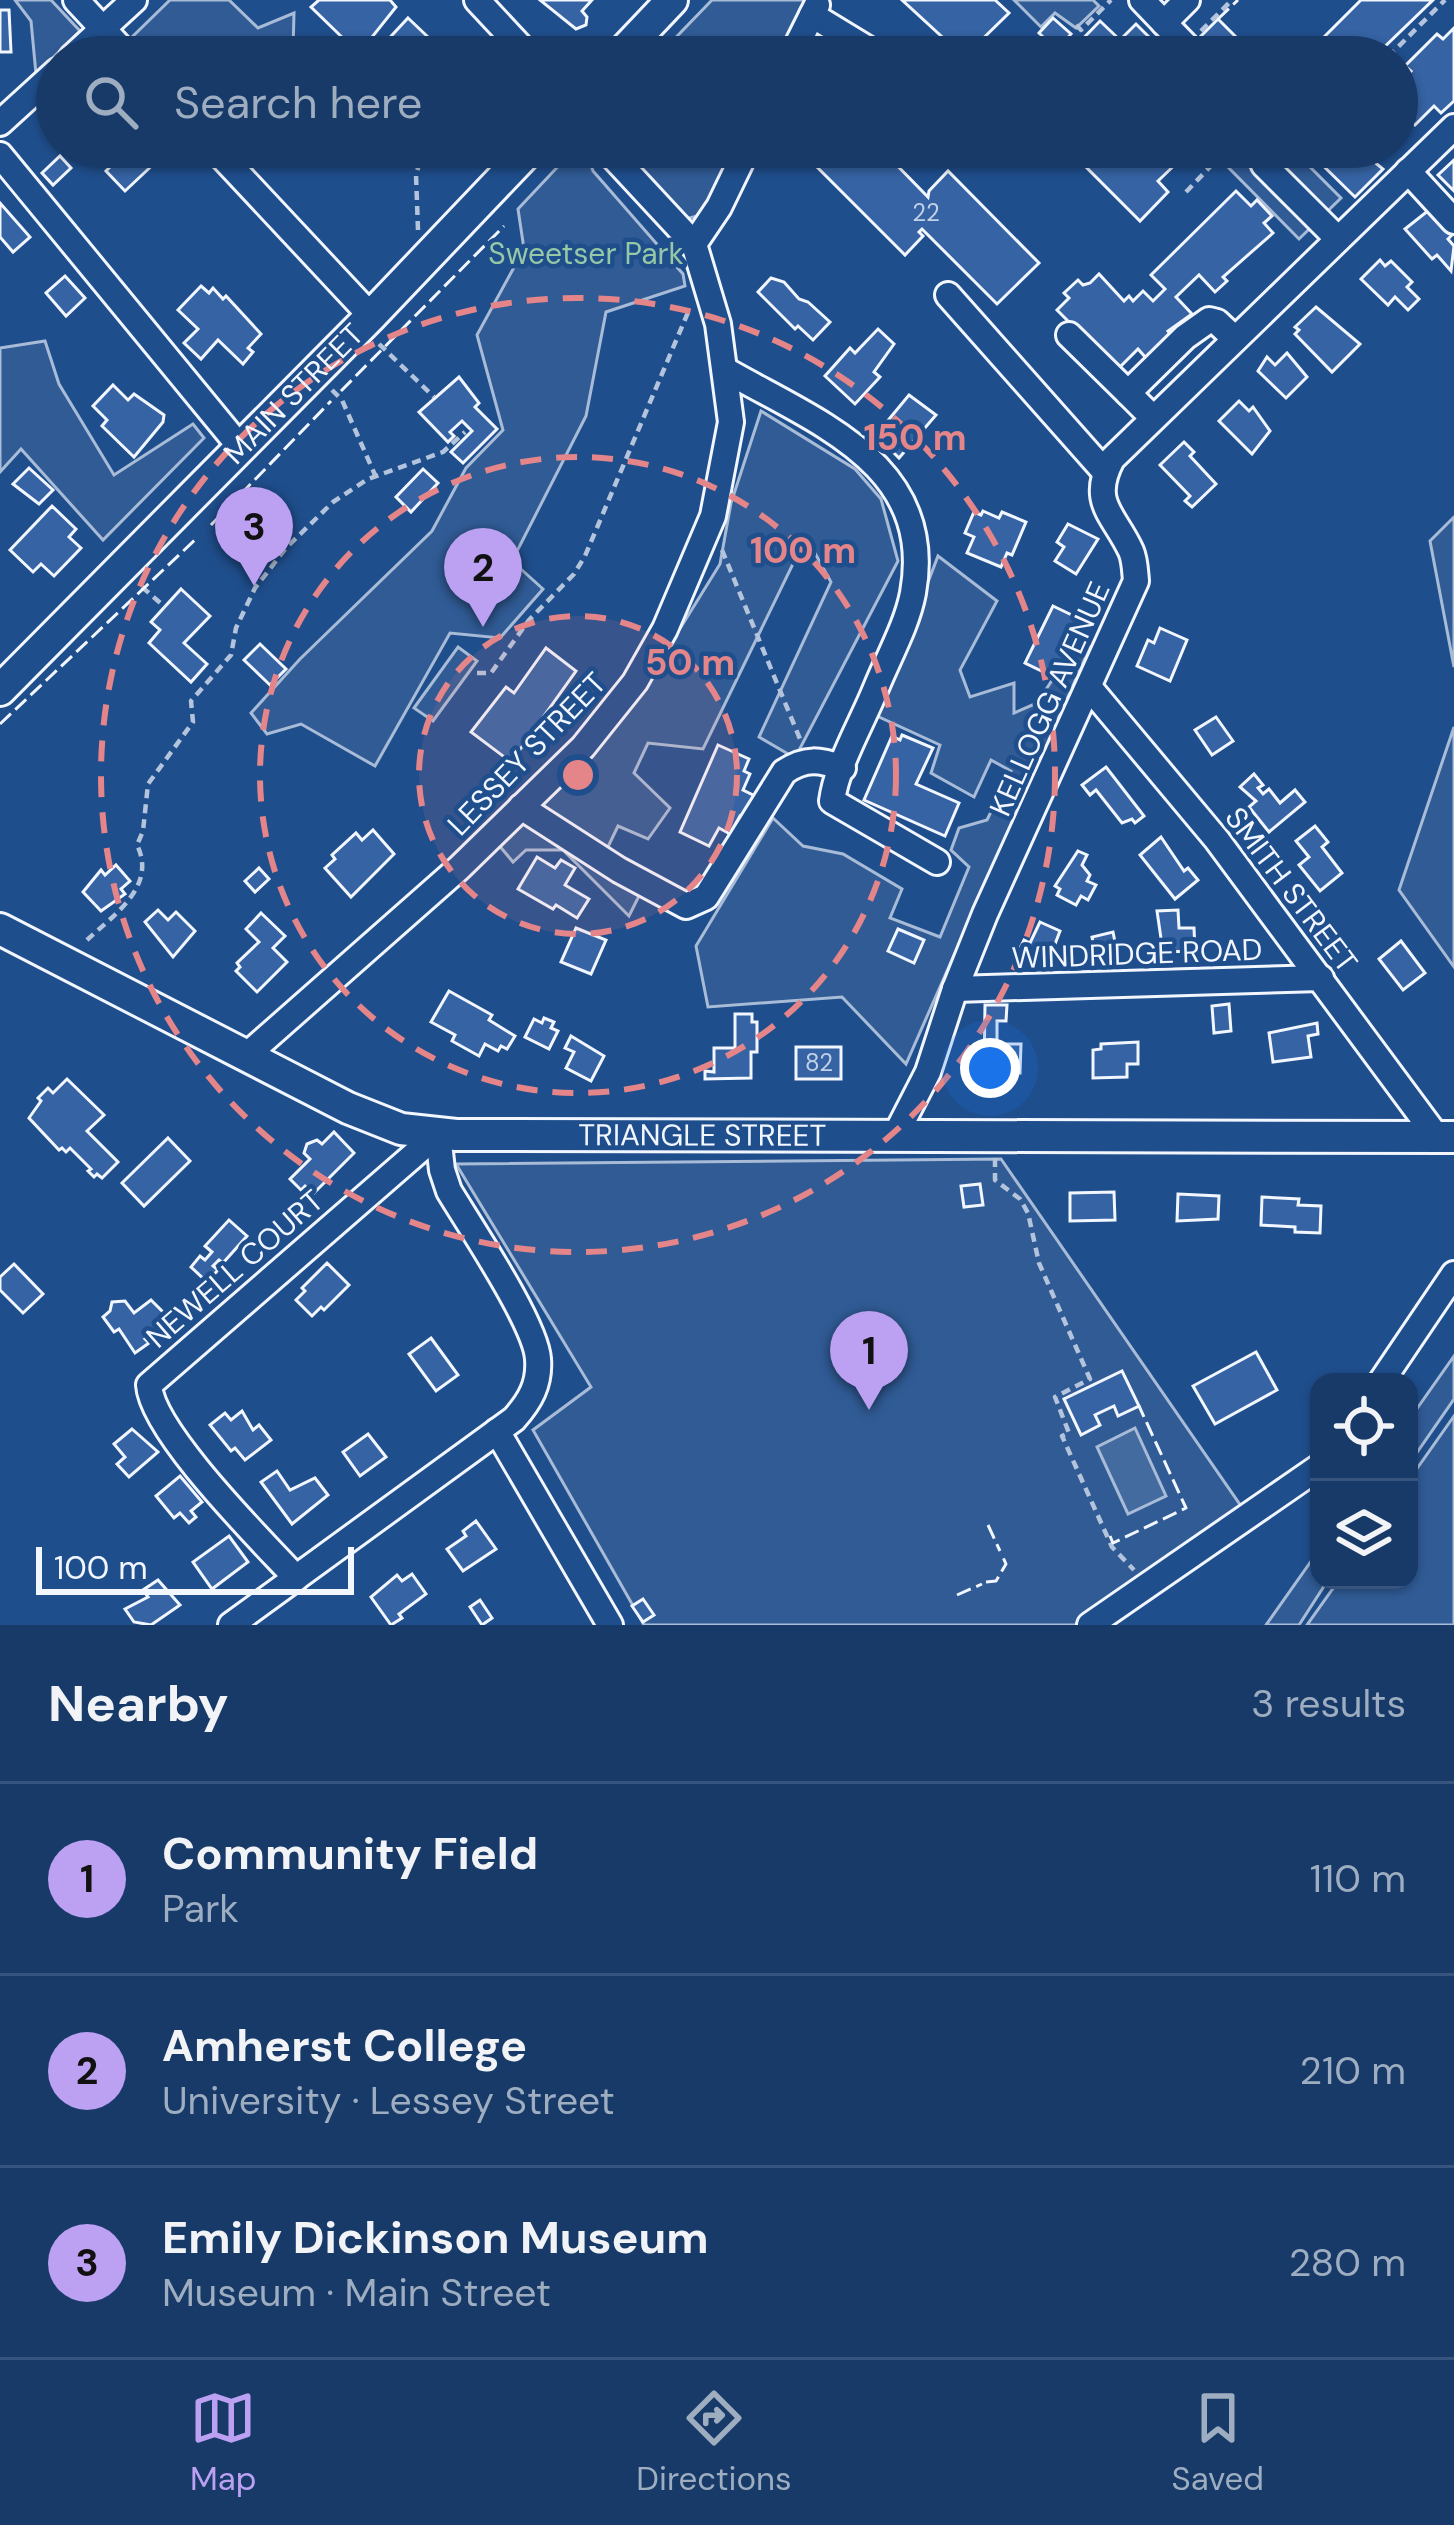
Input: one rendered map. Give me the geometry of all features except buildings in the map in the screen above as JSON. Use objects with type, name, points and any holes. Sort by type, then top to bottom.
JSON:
[{"type":"main road","points":[[638,36],[671,0]]},
{"type":"main road","name":"MAIN STREET","points":[[0,690],[316,373],[375,330],[514,168]]},
{"type":"main road","name":"TRIANGLE STREET","points":[[0,928],[401,1129],[894,1138],[1446,1137]]},
{"type":"street","points":[[76,0],[110,36]]},
{"type":"street","points":[[95,36],[134,0]]},
{"type":"street","points":[[477,0],[510,36]]},
{"type":"street","points":[[1142,0],[1177,36]]},
{"type":"street","points":[[1164,23],[1187,0]]},
{"type":"street","points":[[802,36],[815,9],[852,36]]},
{"type":"street","points":[[0,123],[36,90]]},
{"type":"street","points":[[1418,161],[1454,127]]},
{"type":"street","points":[[0,155],[241,448]]},
{"type":"street","points":[[232,168],[375,330]]},
{"type":"street","points":[[623,168],[694,244],[738,168]]},
{"type":"street","points":[[1267,168],[1338,239]]},
{"type":"street","points":[[948,295],[1105,472],[1112,459],[1411,168]]},
{"type":"street","points":[[1408,171],[1454,221]]},
{"type":"street","name":"LESSEY STREET","points":[[247,1055],[459,868],[583,747],[635,682],[665,629],[706,533],[728,442],[727,371],[694,244]]},
{"type":"street","points":[[1128,393],[1201,324],[1217,322],[1235,339]]},
{"type":"street","points":[[1069,335],[1154,418]]},
{"type":"street","points":[[727,371],[848,440],[877,463],[898,492],[913,526],[917,560],[912,598],[832,794],[837,804],[937,862]]},
{"type":"street","name":"KELLOGG AVENUE","points":[[894,1138],[928,1072],[955,989],[1136,581],[1132,554],[1104,506],[1105,472]]},
{"type":"street","name":"SMITH STREET","points":[[1089,687],[1217,840],[1446,1137]]},
{"type":"street","points":[[521,807],[686,906],[706,897],[784,772],[809,760],[843,768]]},
{"type":"street","name":"WINDRIDGE ROAD","points":[[955,989],[1321,978]]},
{"type":"street","points":[[231,1625],[514,1419],[532,1397],[538,1351],[449,1191],[438,1133]]},
{"type":"street","name":"NEWELL COURT","points":[[296,1578],[180,1445],[154,1409],[149,1385],[438,1133]]},
{"type":"street","points":[[1387,1373],[1454,1274]]},
{"type":"street","points":[[497,1431],[610,1625]]},
{"type":"street","points":[[1090,1625],[1310,1473]]},
{"type":"path","points":[[1076,25],[1081,30],[1112,0]]},
{"type":"path","points":[[1409,36],[1444,0]]},
{"type":"path","points":[[418,168],[418,235]]},
{"type":"path","points":[[1186,192],[1209,168]]},
{"type":"path","points":[[477,674],[491,673],[585,556],[693,299]]},
{"type":"path","points":[[375,330],[434,397]]},
{"type":"path","points":[[316,373],[343,400],[375,476]]},
{"type":"path","points":[[87,940],[130,899],[143,878],[145,860],[137,845],[148,784],[193,722],[191,701],[231,655],[236,628],[255,589],[286,548],[333,502],[375,476],[443,452],[465,432]]},
{"type":"path","points":[[706,533],[717,539],[809,760]]},
{"type":"path","points":[[142,587],[165,607]]},
{"type":"path","points":[[995,1153],[995,1180],[1020,1199],[1028,1213],[1039,1263],[1091,1382],[1055,1397],[1069,1433],[1062,1436],[1112,1547],[1149,1584]]},
{"type":"shaded area","points":[[15,0],[51,0],[80,31],[75,36],[36,36],[36,74],[31,21]]},
{"type":"shaded area","points":[[170,0],[229,0],[258,28],[294,13],[293,36],[133,36]]},
{"type":"shaded area","points":[[712,0],[807,0],[789,36],[677,36]]},
{"type":"shaded area","points":[[1014,0],[1093,0],[1099,6],[1076,28],[1055,13],[1041,27]]},
{"type":"shaded area","points":[[557,168],[592,168],[683,274],[685,286],[606,312],[586,416],[512,561],[543,589],[500,638],[450,633],[375,766],[301,724],[267,734],[251,713],[432,531],[466,468],[503,430],[477,335],[524,249],[518,209]]},
{"type":"shaded area","points":[[639,168],[726,168],[706,209],[686,219]]},
{"type":"shaded area","points":[[1229,168],[1311,168],[1341,198],[1299,239]]},
{"type":"shaded area","points":[[45,341],[59,384],[114,475],[193,424],[204,438],[103,540],[21,449],[0,472],[0,348]]},
{"type":"shaded area","points":[[761,411],[855,469],[881,499],[898,561],[795,758],[759,737],[831,582],[806,537],[703,749],[648,743],[634,773],[670,808],[648,839],[618,826],[605,853],[646,882],[629,916],[563,850],[526,850],[513,862],[497,843],[631,700],[720,564],[731,503]]},
{"type":"shaded area","points":[[1454,517],[1454,667],[1430,541]]},
{"type":"shaded area","points":[[938,556],[997,601],[960,670],[970,697],[1014,683],[1014,713],[1037,703],[1078,641],[1090,647],[906,1064],[842,997],[708,1007],[696,946],[773,818],[803,846],[843,854],[902,889],[890,918],[940,937],[969,867],[951,850],[959,828],[987,820],[1011,771],[991,760],[974,797],[931,773],[940,745],[877,716]]},
{"type":"shaded area","points":[[458,647],[477,661],[433,721],[414,708]]},
{"type":"shaded area","points":[[1454,727],[1454,967],[1399,890]]},
{"type":"shaded area","points":[[1001,1159],[1243,1509],[1078,1625],[644,1625],[533,1430],[591,1387],[456,1164]]},
{"type":"shaded area","points":[[1454,1356],[1454,1399],[1418,1451],[1418,1407]]},
{"type":"shaded area","points":[[1454,1416],[1454,1625],[1307,1625],[1333,1589],[1418,1589],[1418,1467]]},
{"type":"shaded area","points":[[1135,1428],[1166,1496],[1128,1514],[1097,1447]]},
{"type":"shaded area","points":[[1310,1563],[1310,1589],[1322,1589],[1299,1625],[1266,1625]]},
{"type":"fence","points":[[1218,19],[1238,0]]},
{"type":"fence","points":[[341,391],[504,226]]},
{"type":"fence","points":[[211,525],[331,401]]},
{"type":"fence","points":[[0,724],[197,538]]},
{"type":"fence","points":[[1110,1536],[1113,1543],[1186,1508],[1139,1406]]},
{"type":"fence","points":[[988,1525],[1000,1551]]},
{"type":"fence","points":[[986,1582],[996,1581],[1006,1564],[1002,1555]]},
{"type":"fence","points":[[957,1595],[982,1584]]},
{"type":"place","name":"Emily Dickinson Museum","points":[[254,586]]},
{"type":"place","name":"Amherst College","points":[[483,627]]},
{"type":"place","name":"Community Field","points":[[869,1410]]},
{"type":"park label","name":"Sweetser Park","points":[[586,254]]}]
